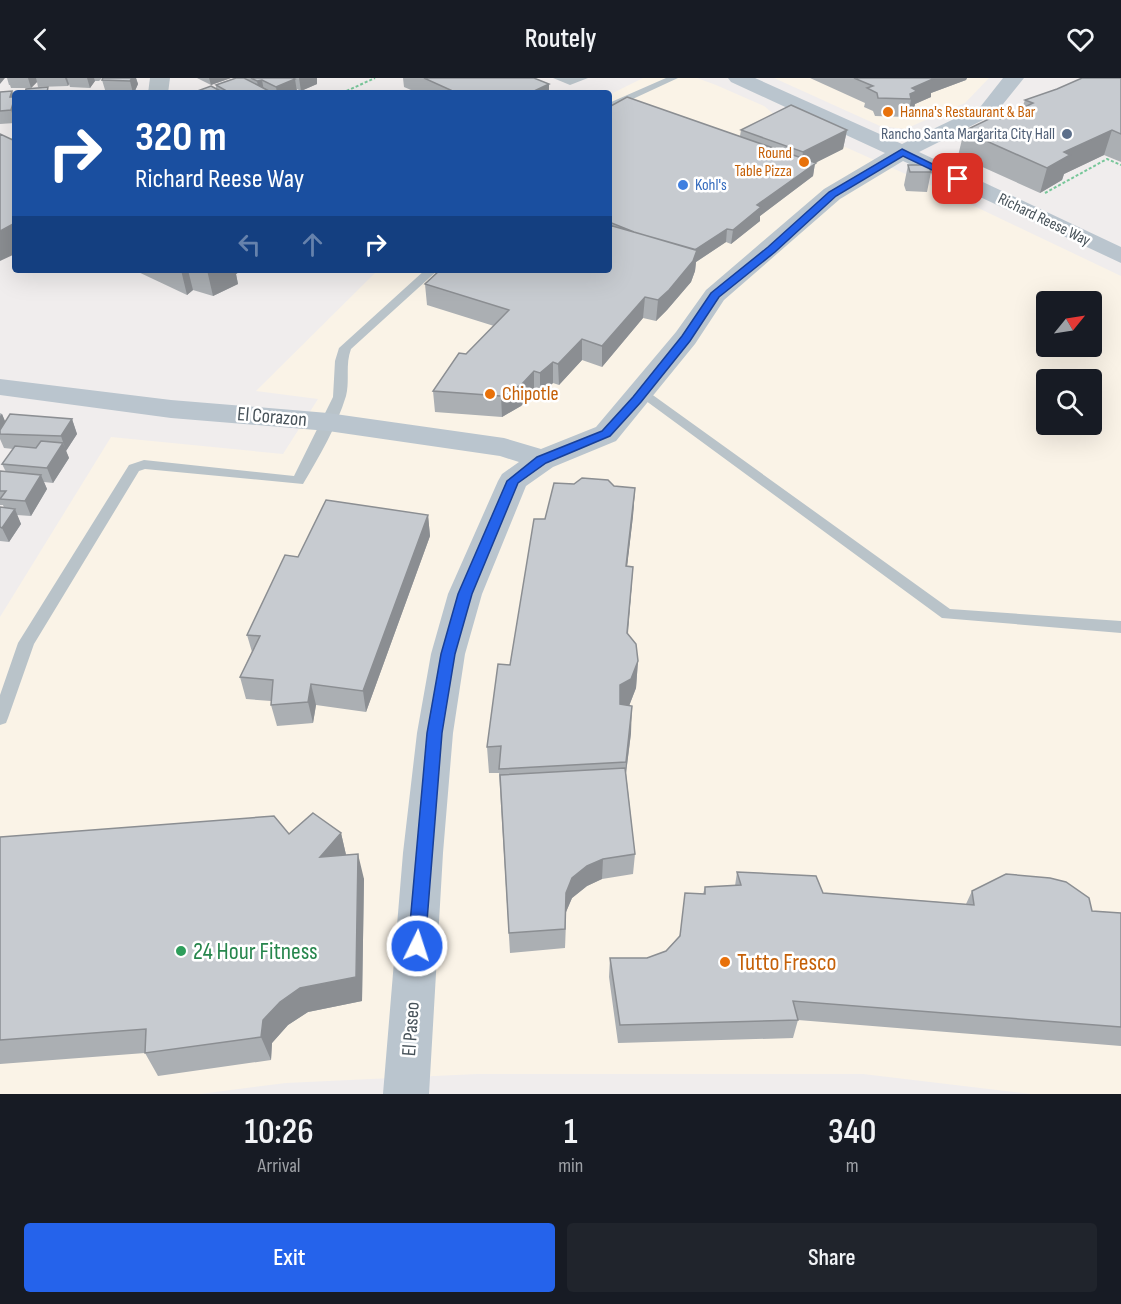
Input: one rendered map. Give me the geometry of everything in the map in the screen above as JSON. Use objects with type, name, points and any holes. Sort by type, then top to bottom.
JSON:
[{"type":"street","name":"Richard Reese Way","points":[[738,78],[902,152],[1121,256]]},
{"type":"street","name":"El Paseo","points":[[406,1094],[423,854],[435,733],[448,654],[465,594],[513,481],[542,460],[606,434],[686,338],[715,295],[832,194],[902,152],[988,110],[1014,78]]},
{"type":"street","name":"El Corazon","points":[[0,387],[171,409],[328,422],[504,447],[542,460]]},
{"type":"lane","points":[[558,78],[570,82],[583,78]]},
{"type":"lane","points":[[612,106],[673,78]]},
{"type":"lane","points":[[0,718],[26,643],[134,468],[144,464],[298,481],[339,397],[342,377],[338,362],[345,348],[429,273]]},
{"type":"lane","points":[[643,392],[947,614],[1121,627]]},
{"type":"path","points":[[349,90],[375,78]]},
{"type":"path","points":[[1044,193],[1107,159],[1121,165]]},
{"type":"shaded area","points":[[643,78],[697,78],[716,85],[764,106],[776,116],[928,184],[1121,276],[1121,1094],[1031,1094],[863,1074],[477,1074],[286,1083],[200,1094],[0,1094],[0,617],[111,437],[283,454],[318,399],[256,391],[375,273],[612,273],[612,94]]},
{"type":"shaded area","points":[[774,78],[989,78],[965,103],[905,129],[880,126]]},
{"type":"building","points":[[103,78],[132,78],[130,81],[102,80]]},
{"type":"building","points":[[236,78],[244,78],[267,90],[225,90],[216,85]]},
{"type":"building","points":[[251,78],[295,79],[276,87],[262,80],[257,81]]},
{"type":"building","points":[[424,78],[534,78],[549,84],[536,90],[450,90]]},
{"type":"building","points":[[854,78],[935,78],[912,88],[917,91],[910,94],[911,99],[878,98],[877,93],[867,88],[873,86]]},
{"type":"building","points":[[1082,78],[1121,78],[1121,134],[1112,130],[1064,152],[1070,155],[1047,168],[964,131],[995,116],[1000,119],[1033,103],[1025,100]]},
{"type":"building","points":[[211,86],[218,90],[200,90]]},
{"type":"building","points":[[48,87],[48,90],[26,90],[26,89]]},
{"type":"building","points":[[12,91],[11,110],[0,111],[0,92]]},
{"type":"building","points":[[627,97],[816,163],[757,205],[761,207],[733,230],[727,229],[695,250],[612,223],[612,105]]},
{"type":"building","points":[[791,105],[847,130],[803,152],[741,130]]},
{"type":"building","points":[[0,134],[12,140],[12,225],[0,231]]},
{"type":"building","points":[[908,165],[929,165],[931,172],[910,172]]},
{"type":"building","points":[[612,226],[697,250],[693,261],[669,290],[658,300],[645,297],[602,346],[582,339],[558,364],[553,362],[540,373],[534,371],[521,385],[501,396],[433,391],[459,353],[466,354],[509,310],[425,284],[437,273],[612,273]]},
{"type":"building","points":[[10,414],[72,419],[61,436],[0,434]]},
{"type":"building","points":[[41,441],[63,443],[47,468],[2,464],[15,446],[36,448]]},
{"type":"building","points":[[0,471],[41,475],[25,501],[0,499],[6,491],[0,491]]},
{"type":"building","points":[[582,478],[608,480],[614,486],[635,488],[626,566],[633,567],[627,633],[636,644],[638,661],[631,679],[620,685],[620,704],[632,706],[626,762],[499,769],[501,746],[487,747],[498,664],[510,665],[534,519],[545,519],[554,483],[574,484]]},
{"type":"building","points":[[326,500],[428,515],[363,691],[311,684],[308,702],[271,705],[273,680],[240,677],[260,636],[247,635],[285,555],[298,557]]},
{"type":"building","points":[[0,507],[15,509],[2,528],[0,527]]},
{"type":"building","points":[[625,768],[635,854],[603,859],[587,866],[572,878],[566,893],[565,929],[509,933],[500,775]]},
{"type":"building","name":"24 Hour Fitness","points":[[313,813],[341,833],[320,857],[358,854],[356,977],[300,988],[280,1002],[263,1020],[261,1037],[145,1053],[146,1029],[0,1040],[0,837],[274,816],[289,834]]},
{"type":"building","points":[[737,872],[816,876],[823,893],[974,905],[972,891],[1006,874],[1050,878],[1066,882],[1089,898],[1092,911],[1121,913],[1121,1027],[793,1001],[798,1020],[620,1025],[610,958],[647,958],[666,951],[680,936],[685,893],[705,894],[705,887],[741,885]]},
{"type":"place","name":"Hanna's Restaurant & Bar","points":[[888,112]]},
{"type":"place","name":"Rancho Santa Margarita City Hall","points":[[1067,134]]},
{"type":"place","name":"Round Table Pizza","points":[[804,162]]},
{"type":"place","name":"Kohl's","points":[[683,185]]},
{"type":"place","name":"Chipotle","points":[[490,394]]},
{"type":"place","name":"24 Hour Fitness","points":[[181,951]]},
{"type":"place","name":"Tutto Fresco","points":[[725,962]]},
{"type":"route","points":[[417,946],[435,733],[448,654],[465,594],[513,481],[542,460],[606,434],[637,400],[686,338],[715,295],[832,194],[902,152],[958,179]]}]
